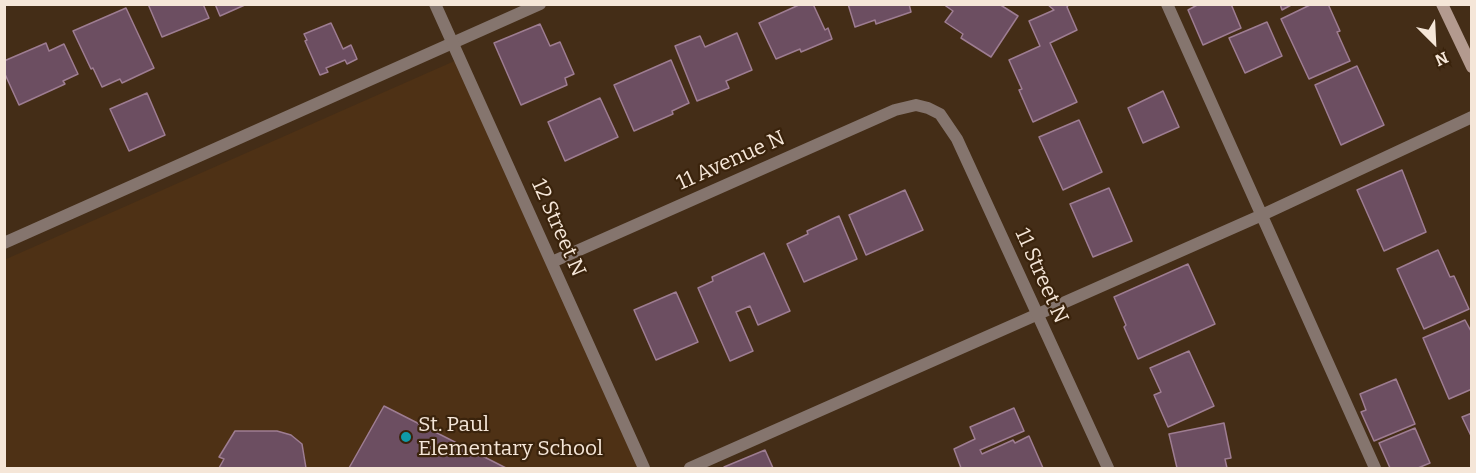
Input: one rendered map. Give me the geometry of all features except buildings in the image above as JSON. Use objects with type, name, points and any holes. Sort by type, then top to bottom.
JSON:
[{"type":"main road","points":[[1442,4],[1472,67]]},
{"type":"street","name":"12 Street N","points":[[435,4],[644,468]]},
{"type":"street","points":[[4,243],[540,4]]},
{"type":"street","points":[[1167,4],[1375,468]]},
{"type":"street","name":"11 Avenue N","points":[[552,262],[895,110],[916,105],[928,108]]},
{"type":"street","name":"11 Street N","points":[[928,108],[940,114],[957,140],[1107,468]]},
{"type":"street","points":[[690,468],[1262,215],[1472,117]]},
{"type":"shaded area","points":[[459,59],[644,468],[5,468],[4,260]]},
{"type":"place","name":"St. Paul Elementary School","points":[[406,437]]}]
